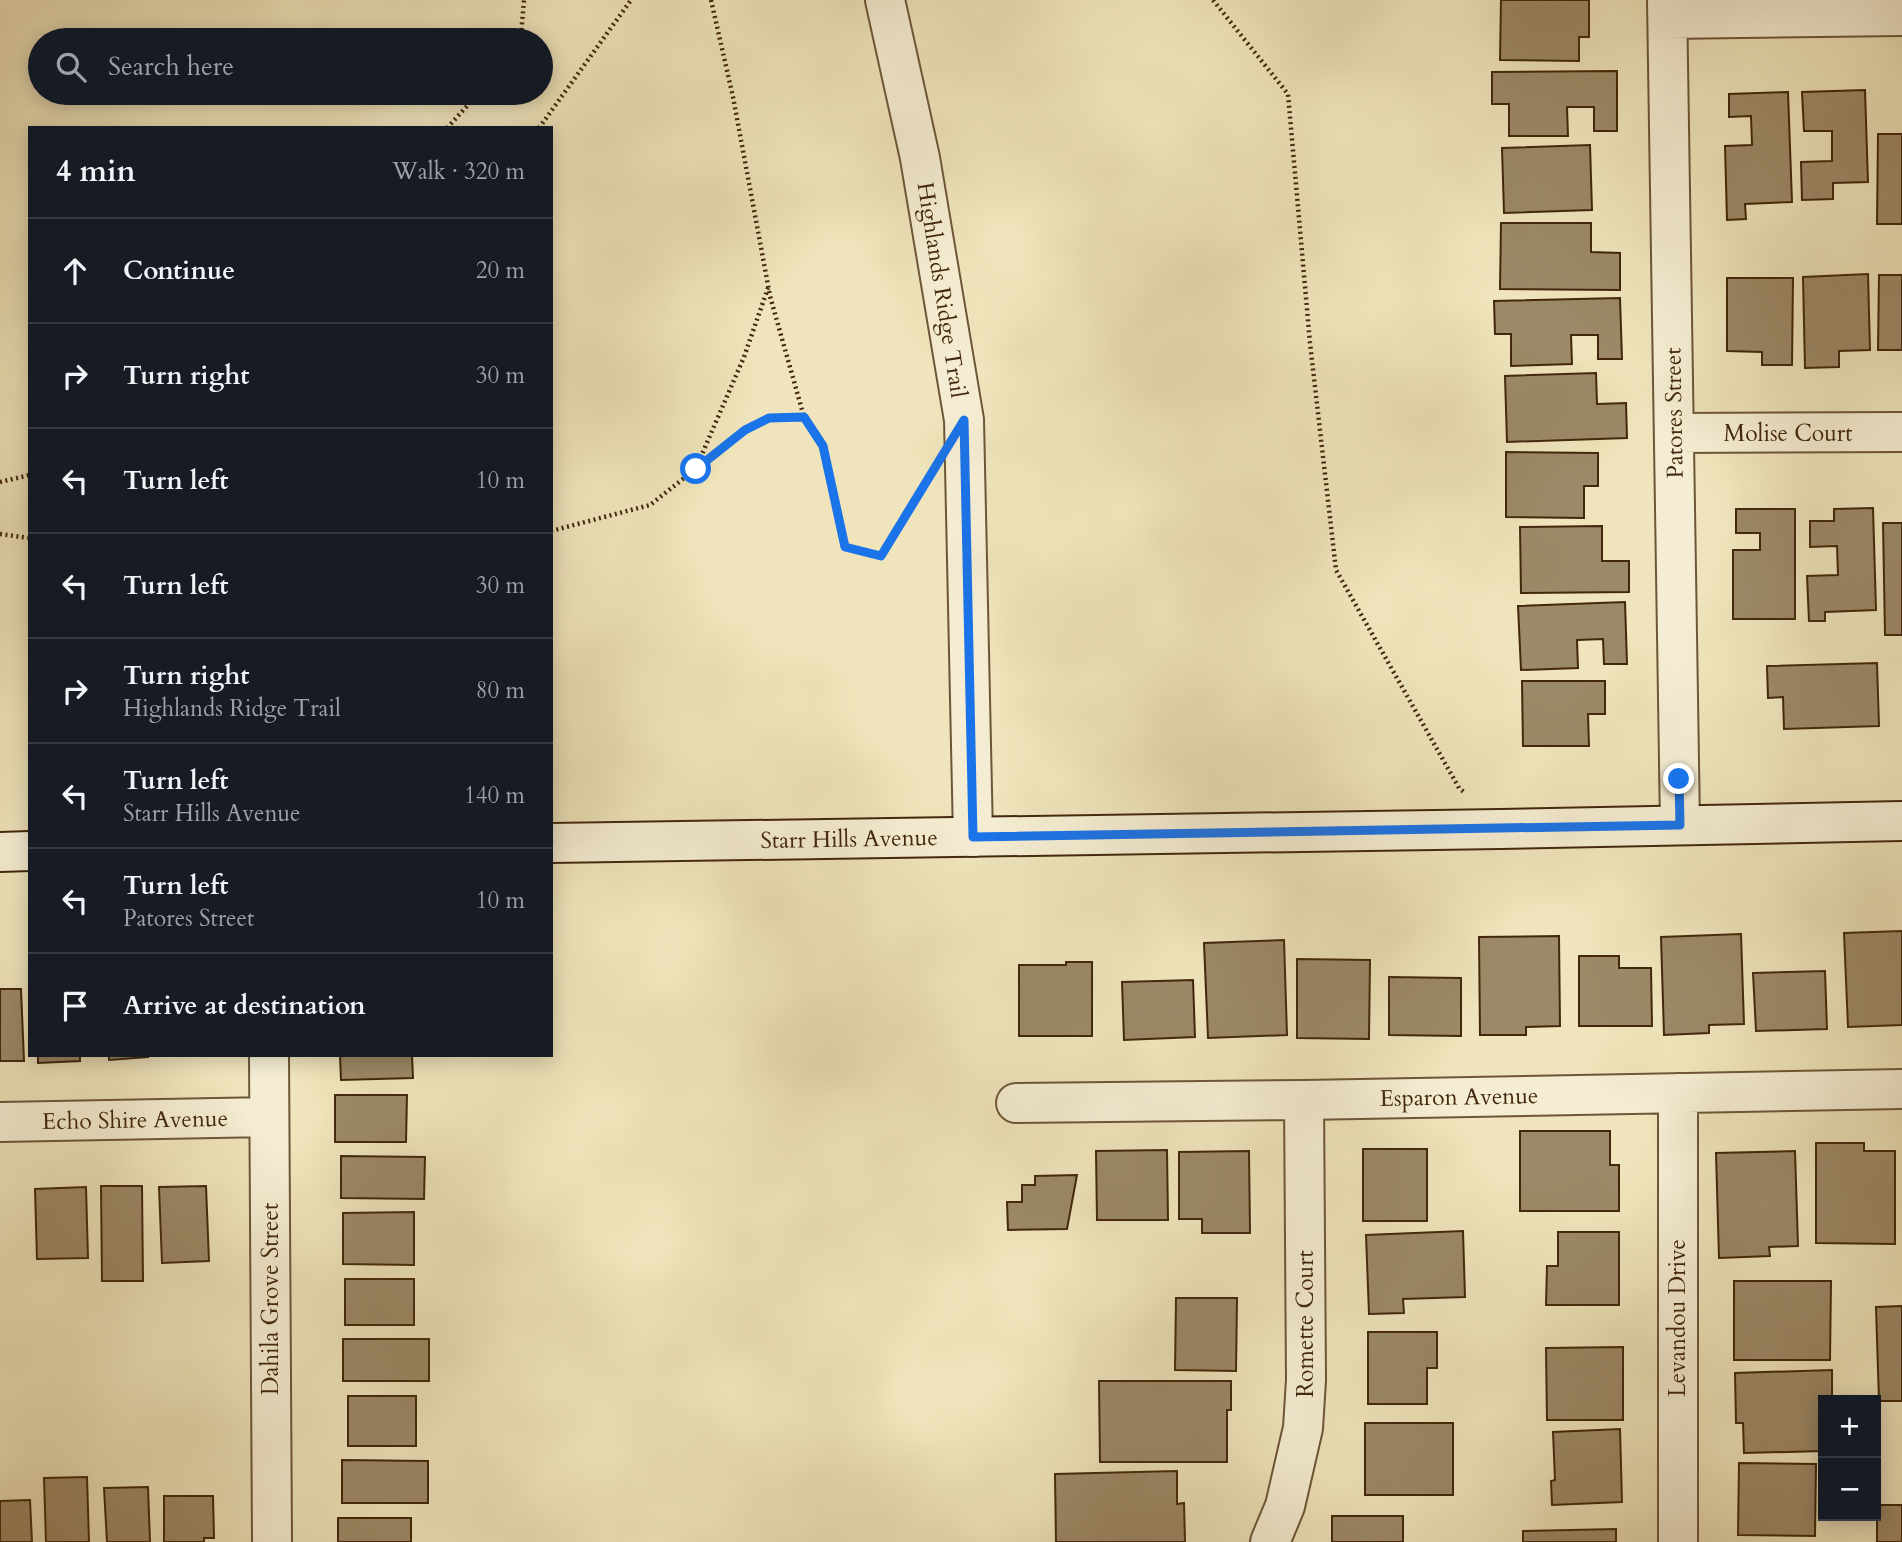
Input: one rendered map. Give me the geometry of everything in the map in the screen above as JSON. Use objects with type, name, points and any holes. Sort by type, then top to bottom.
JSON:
[{"type":"street","name":"Highlands Ridge Trail","points":[[885,0],[920,158],[964,420],[973,837]]},
{"type":"street","points":[[1668,9],[1902,16]]},
{"type":"street","name":"Patores Street","points":[[1668,9],[1680,825]]},
{"type":"street","name":"Molise Court","points":[[1674,433],[1902,432]]},
{"type":"street","name":"Starr Hills Avenue","points":[[553,843],[1902,821]]},
{"type":"street","points":[[0,852],[28,851]]},
{"type":"street","name":"Dahila Grove Street","points":[[269,1057],[272,1542]]},
{"type":"street","name":"Esparon Avenue","points":[[1016,1103],[1902,1089]]},
{"type":"street","name":"Levandou Drive","points":[[1678,1093],[1678,1542]]},
{"type":"street","name":"Romette Court","points":[[1270,1542],[1284,1506],[1303,1428],[1306,1380],[1304,1100]]},
{"type":"street","name":"Echo Shire Avenue","points":[[0,1122],[269,1117]]},
{"type":"path","points":[[522,28],[524,0]]},
{"type":"path","points":[[540,126],[632,0]]},
{"type":"path","points":[[711,0],[733,97],[768,286],[804,417],[823,446],[845,547],[881,556],[929,477]]},
{"type":"path","points":[[1213,0],[1288,94],[1310,343],[1336,570],[1459,788],[1500,829]]},
{"type":"path","points":[[449,126],[468,105]]},
{"type":"path","points":[[696,469],[744,357],[768,286]]},
{"type":"path","points":[[553,530],[650,505],[745,430],[769,418],[804,417]]},
{"type":"path","points":[[0,482],[28,475]]},
{"type":"path","points":[[0,534],[28,538]]},
{"type":"building","points":[[1501,0],[1589,0],[1589,37],[1579,37],[1579,61],[1500,60]]},
{"type":"building","points":[[1617,71],[1617,131],[1594,131],[1594,107],[1567,107],[1568,136],[1509,136],[1509,104],[1492,104],[1492,72]]},
{"type":"building","points":[[1865,90],[1868,182],[1833,183],[1833,199],[1802,200],[1801,162],[1832,161],[1832,131],[1804,131],[1802,92]]},
{"type":"building","points":[[1788,92],[1792,202],[1745,204],[1746,219],[1727,220],[1725,146],[1752,145],[1751,116],[1729,117],[1729,94]]},
{"type":"building","points":[[1878,134],[1902,134],[1902,224],[1877,224]]},
{"type":"building","points":[[1590,145],[1592,210],[1504,213],[1502,148]]},
{"type":"building","points":[[1501,223],[1591,223],[1591,252],[1620,253],[1620,290],[1500,289]]},
{"type":"building","points":[[1868,274],[1870,350],[1839,351],[1839,367],[1805,368],[1803,277]]},
{"type":"building","points":[[1879,275],[1902,275],[1902,350],[1878,350]]},
{"type":"building","points":[[1727,278],[1793,278],[1792,365],[1762,365],[1762,352],[1727,351]]},
{"type":"building","points":[[1620,298],[1622,359],[1598,359],[1598,335],[1571,335],[1572,364],[1511,366],[1511,334],[1495,334],[1494,301]]},
{"type":"building","points":[[1596,373],[1597,404],[1626,403],[1627,438],[1507,442],[1505,376]]},
{"type":"building","points":[[1506,452],[1598,453],[1598,486],[1584,486],[1584,518],[1506,517]]},
{"type":"building","points":[[1873,508],[1876,610],[1825,612],[1825,621],[1809,621],[1807,576],[1838,575],[1837,546],[1810,547],[1810,521],[1834,521],[1834,509]]},
{"type":"building","points":[[1736,509],[1795,509],[1795,619],[1733,619],[1733,550],[1760,550],[1760,533],[1736,533]]},
{"type":"building","points":[[1883,523],[1902,523],[1902,635],[1885,635]]},
{"type":"building","points":[[1602,526],[1602,561],[1629,561],[1629,592],[1521,593],[1520,527]]},
{"type":"building","points":[[1625,602],[1627,664],[1604,664],[1603,639],[1577,640],[1578,668],[1521,670],[1518,606]]},
{"type":"building","points":[[1877,663],[1879,726],[1784,729],[1783,697],[1768,698],[1767,666]]},
{"type":"building","points":[[1522,681],[1605,681],[1605,714],[1588,714],[1589,746],[1523,746]]},
{"type":"building","points":[[1902,931],[1902,1025],[1848,1027],[1844,933]]},
{"type":"building","points":[[1741,934],[1744,1024],[1709,1025],[1709,1033],[1664,1035],[1661,937]]},
{"type":"building","points":[[1559,936],[1560,1026],[1526,1027],[1526,1035],[1480,1035],[1479,937]]},
{"type":"building","points":[[1284,940],[1287,1035],[1208,1038],[1204,943]]},
{"type":"building","points":[[1579,956],[1619,956],[1619,968],[1651,968],[1652,1026],[1579,1026]]},
{"type":"building","points":[[1297,959],[1370,960],[1369,1039],[1297,1038]]},
{"type":"building","points":[[1066,962],[1092,962],[1092,1036],[1019,1036],[1019,965],[1066,965]]},
{"type":"building","points":[[1825,971],[1827,1029],[1756,1031],[1753,973]]},
{"type":"building","points":[[1389,977],[1461,978],[1461,1036],[1389,1035]]},
{"type":"building","points":[[1193,980],[1195,1037],[1124,1040],[1122,982]]},
{"type":"building","points":[[0,989],[21,989],[24,1061],[0,1061]]},
{"type":"building","points":[[38,1057],[80,1057],[80,1061],[38,1063]]},
{"type":"building","points":[[109,1057],[148,1057],[109,1060]]},
{"type":"building","points":[[340,1057],[412,1057],[413,1078],[341,1080]]},
{"type":"building","points":[[335,1095],[407,1095],[406,1142],[335,1142]]},
{"type":"building","points":[[1520,1131],[1610,1131],[1610,1165],[1619,1165],[1619,1211],[1520,1211]]},
{"type":"building","points":[[1816,1143],[1864,1143],[1864,1151],[1895,1151],[1895,1244],[1816,1243]]},
{"type":"building","points":[[1363,1149],[1427,1149],[1427,1221],[1363,1221]]},
{"type":"building","points":[[1167,1150],[1168,1220],[1097,1220],[1096,1151]]},
{"type":"building","points":[[1249,1151],[1250,1233],[1202,1233],[1202,1219],[1179,1219],[1179,1152]]},
{"type":"building","points":[[1795,1151],[1798,1246],[1769,1247],[1770,1256],[1719,1258],[1716,1153]]},
{"type":"building","points":[[341,1156],[425,1157],[424,1199],[341,1198]]},
{"type":"building","points":[[1077,1175],[1067,1229],[1008,1230],[1007,1202],[1022,1202],[1022,1185],[1035,1185],[1035,1176]]},
{"type":"building","points":[[101,1186],[142,1186],[143,1281],[102,1281]]},
{"type":"building","points":[[206,1186],[209,1261],[162,1263],[159,1187]]},
{"type":"building","points":[[86,1187],[88,1258],[37,1259],[35,1189]]},
{"type":"building","points":[[414,1212],[414,1265],[343,1264],[343,1213]]},
{"type":"building","points":[[1463,1231],[1465,1297],[1403,1299],[1404,1313],[1369,1314],[1366,1235]]},
{"type":"building","points":[[1558,1232],[1619,1232],[1619,1305],[1546,1305],[1547,1266],[1558,1266]]},
{"type":"building","points":[[345,1279],[414,1279],[414,1325],[345,1325]]},
{"type":"building","points":[[1734,1281],[1831,1281],[1830,1360],[1734,1360]]},
{"type":"building","points":[[1176,1298],[1237,1298],[1236,1371],[1175,1370]]},
{"type":"building","points":[[1902,1306],[1902,1401],[1881,1401],[1879,1395],[1876,1307]]},
{"type":"building","points":[[1368,1332],[1437,1332],[1437,1368],[1427,1368],[1427,1404],[1368,1404]]},
{"type":"building","points":[[343,1339],[429,1339],[429,1381],[343,1381]]},
{"type":"building","points":[[1623,1347],[1623,1420],[1547,1420],[1546,1348]]},
{"type":"building","points":[[1832,1370],[1832,1395],[1818,1395],[1818,1451],[1744,1453],[1743,1423],[1736,1423],[1735,1373]]},
{"type":"building","points":[[1099,1381],[1231,1381],[1231,1410],[1227,1410],[1227,1462],[1100,1462]]},
{"type":"building","points":[[348,1396],[416,1396],[416,1446],[348,1446]]},
{"type":"building","points":[[1365,1423],[1453,1423],[1453,1495],[1365,1495]]},
{"type":"building","points":[[1620,1429],[1622,1502],[1552,1505],[1551,1481],[1555,1480],[1553,1432]]},
{"type":"building","points":[[342,1460],[428,1461],[428,1503],[342,1503]]},
{"type":"building","points":[[1739,1463],[1816,1464],[1815,1536],[1738,1535]]},
{"type":"building","points":[[1177,1471],[1177,1504],[1184,1503],[1185,1542],[1056,1542],[1055,1474]]},
{"type":"building","points":[[87,1477],[89,1542],[46,1542],[44,1478]]},
{"type":"building","points":[[148,1487],[150,1542],[107,1542],[104,1488]]},
{"type":"building","points":[[164,1496],[213,1496],[214,1538],[204,1538],[204,1542],[164,1542]]},
{"type":"building","points":[[30,1500],[32,1542],[0,1542],[0,1501]]},
{"type":"building","points":[[1881,1505],[1902,1505],[1902,1542],[1877,1542],[1877,1521],[1881,1521]]},
{"type":"building","points":[[1332,1516],[1403,1516],[1403,1542],[1332,1542]]},
{"type":"building","points":[[338,1518],[411,1518],[411,1542],[338,1542]]},
{"type":"building","points":[[1616,1529],[1616,1542],[1523,1542],[1523,1531]]},
{"type":"route","points":[[696,469],[745,430],[769,418],[804,417],[823,446],[845,547],[881,556],[964,420],[973,837],[1680,825],[1679,779]]}]
